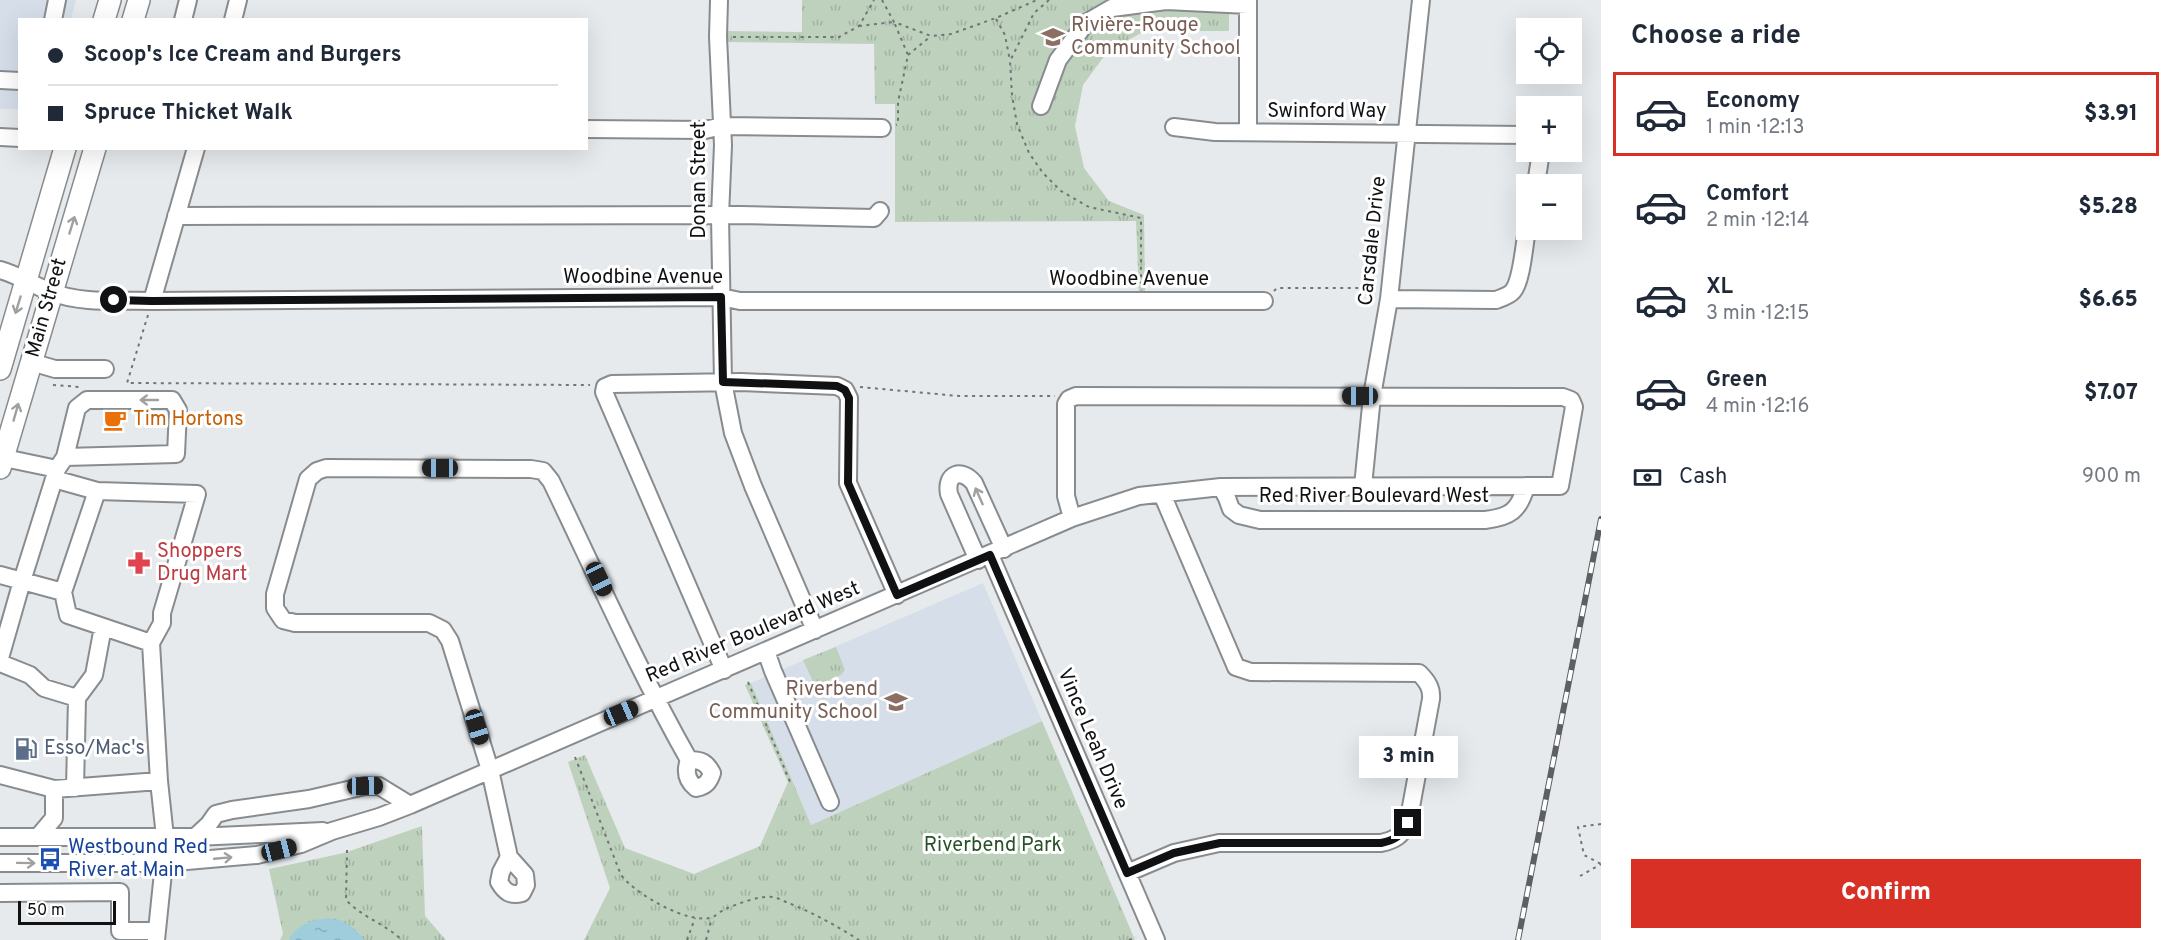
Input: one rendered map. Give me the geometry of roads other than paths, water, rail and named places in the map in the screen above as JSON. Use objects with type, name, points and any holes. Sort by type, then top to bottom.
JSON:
[{"type":"main road","points":[[105,18],[110,0]]},
{"type":"main road","points":[[134,18],[139,0]]},
{"type":"main road","name":"Main Street","points":[[0,369],[3,347],[26,279],[64,150]]},
{"type":"main road","name":"Main Street","points":[[1,461],[94,150]]},
{"type":"street","points":[[53,18],[57,0]]},
{"type":"street","points":[[184,18],[188,0]]},
{"type":"street","points":[[234,18],[238,0]]},
{"type":"street","name":"Donan Street","points":[[719,0],[723,382],[733,433],[753,486],[815,630]]},
{"type":"street","name":"Carsdale Drive","points":[[1363,486],[1372,396],[1389,299],[1421,0]]},
{"type":"street","points":[[1041,106],[1058,60],[1086,23],[1108,4],[1166,1],[1248,2]]},
{"type":"street","name":"Swinford Way","points":[[1248,2],[1248,132]]},
{"type":"street","points":[[0,80],[18,81]]},
{"type":"street","points":[[588,129],[705,130],[722,126],[882,128]]},
{"type":"street","name":"Swinford Way","points":[[1174,127],[1215,132],[1516,135]]},
{"type":"street","points":[[0,137],[18,138]]},
{"type":"street","points":[[152,301],[195,150]]},
{"type":"street","points":[[176,216],[874,218],[880,211]]},
{"type":"street","points":[[1389,299],[1496,300],[1503,297],[1512,291],[1517,281],[1525,240]]},
{"type":"street","name":"Woodbine Avenue","points":[[0,270],[26,279],[51,292],[76,298],[152,301],[721,297],[752,301],[1264,301]]},
{"type":"street","points":[[31,362],[55,369],[105,369]]},
{"type":"street","points":[[724,670],[604,392],[605,387],[612,384],[723,382],[837,386],[845,390],[849,398],[848,483],[897,595]]},
{"type":"street","points":[[1072,518],[1066,496],[1066,404],[1069,399],[1076,396],[1372,396]]},
{"type":"street","name":"Red River Boulevard West","points":[[0,863],[165,863],[257,855],[301,844],[410,805],[1072,518],[1139,496],[1221,487],[1560,486],[1574,407],[1571,400],[1563,397],[1372,396]]},
{"type":"street","points":[[0,658],[22,581],[59,468],[77,408],[87,400],[172,400],[178,410],[176,454],[59,468],[1,461]]},
{"type":"street","points":[[0,893],[120,892],[120,931],[157,935],[165,863],[165,837],[159,781],[151,643],[162,623],[162,613],[197,494],[97,491],[59,468]]},
{"type":"street","points":[[509,857],[490,770],[450,641],[443,630],[429,623],[296,623],[283,620],[275,608],[275,594],[308,479],[317,471],[326,468],[531,469],[543,471],[551,481],[646,677],[654,699],[688,760]]},
{"type":"street","name":"Red River Boulevard West","points":[[1221,487],[1231,509],[1239,515],[1260,520],[1485,520],[1515,512],[1526,486]]},
{"type":"street","points":[[97,491],[63,592],[68,615],[151,643]]},
{"type":"street","points":[[1127,873],[1174,853],[1220,843],[1381,843],[1393,840],[1402,834],[1408,823],[1431,699],[1431,691],[1419,673],[1251,672],[1236,667],[1162,494]]},
{"type":"street","name":"Vince Leah Drive","points":[[991,555],[1156,940]]},
{"type":"street","points":[[0,575],[63,592]]},
{"type":"street","points":[[75,788],[77,698],[94,675],[103,627]]},
{"type":"street","points":[[766,651],[830,802]]},
{"type":"street","points":[[0,663],[30,675],[44,688],[77,698]]},
{"type":"street","points":[[0,775],[54,789],[159,781]]},
{"type":"street","points":[[195,837],[216,814],[309,800],[365,786],[379,786],[410,805]]},
{"type":"street","points":[[38,837],[54,818],[54,789]]},
{"type":"street","name":"Red River Boulevard West","points":[[0,837],[195,837],[332,831]]},
{"type":"street","points":[[61,892],[78,864]]},
{"type":"water","points":[[332,918],[350,926],[365,940],[289,940],[292,934],[307,923]]},
{"type":"railway","points":[[1518,940],[1601,519]]},
{"type":"place","name":"Rivière-Rouge Community School","points":[[1053,37]]},
{"type":"place","name":"Tim Hortons","points":[[115,420]]},
{"type":"place","name":"Shoppers Drug Mart","points":[[139,563]]},
{"type":"place","name":"Riverbend Community School","points":[[896,702]]},
{"type":"place","name":"Esso/Mac's","points":[[26,749]]},
{"type":"place","name":"Westbound Red River at Main","points":[[50,859]]},
{"type":"park label","name":"Riverbend Park","points":[[993,846]]}]
